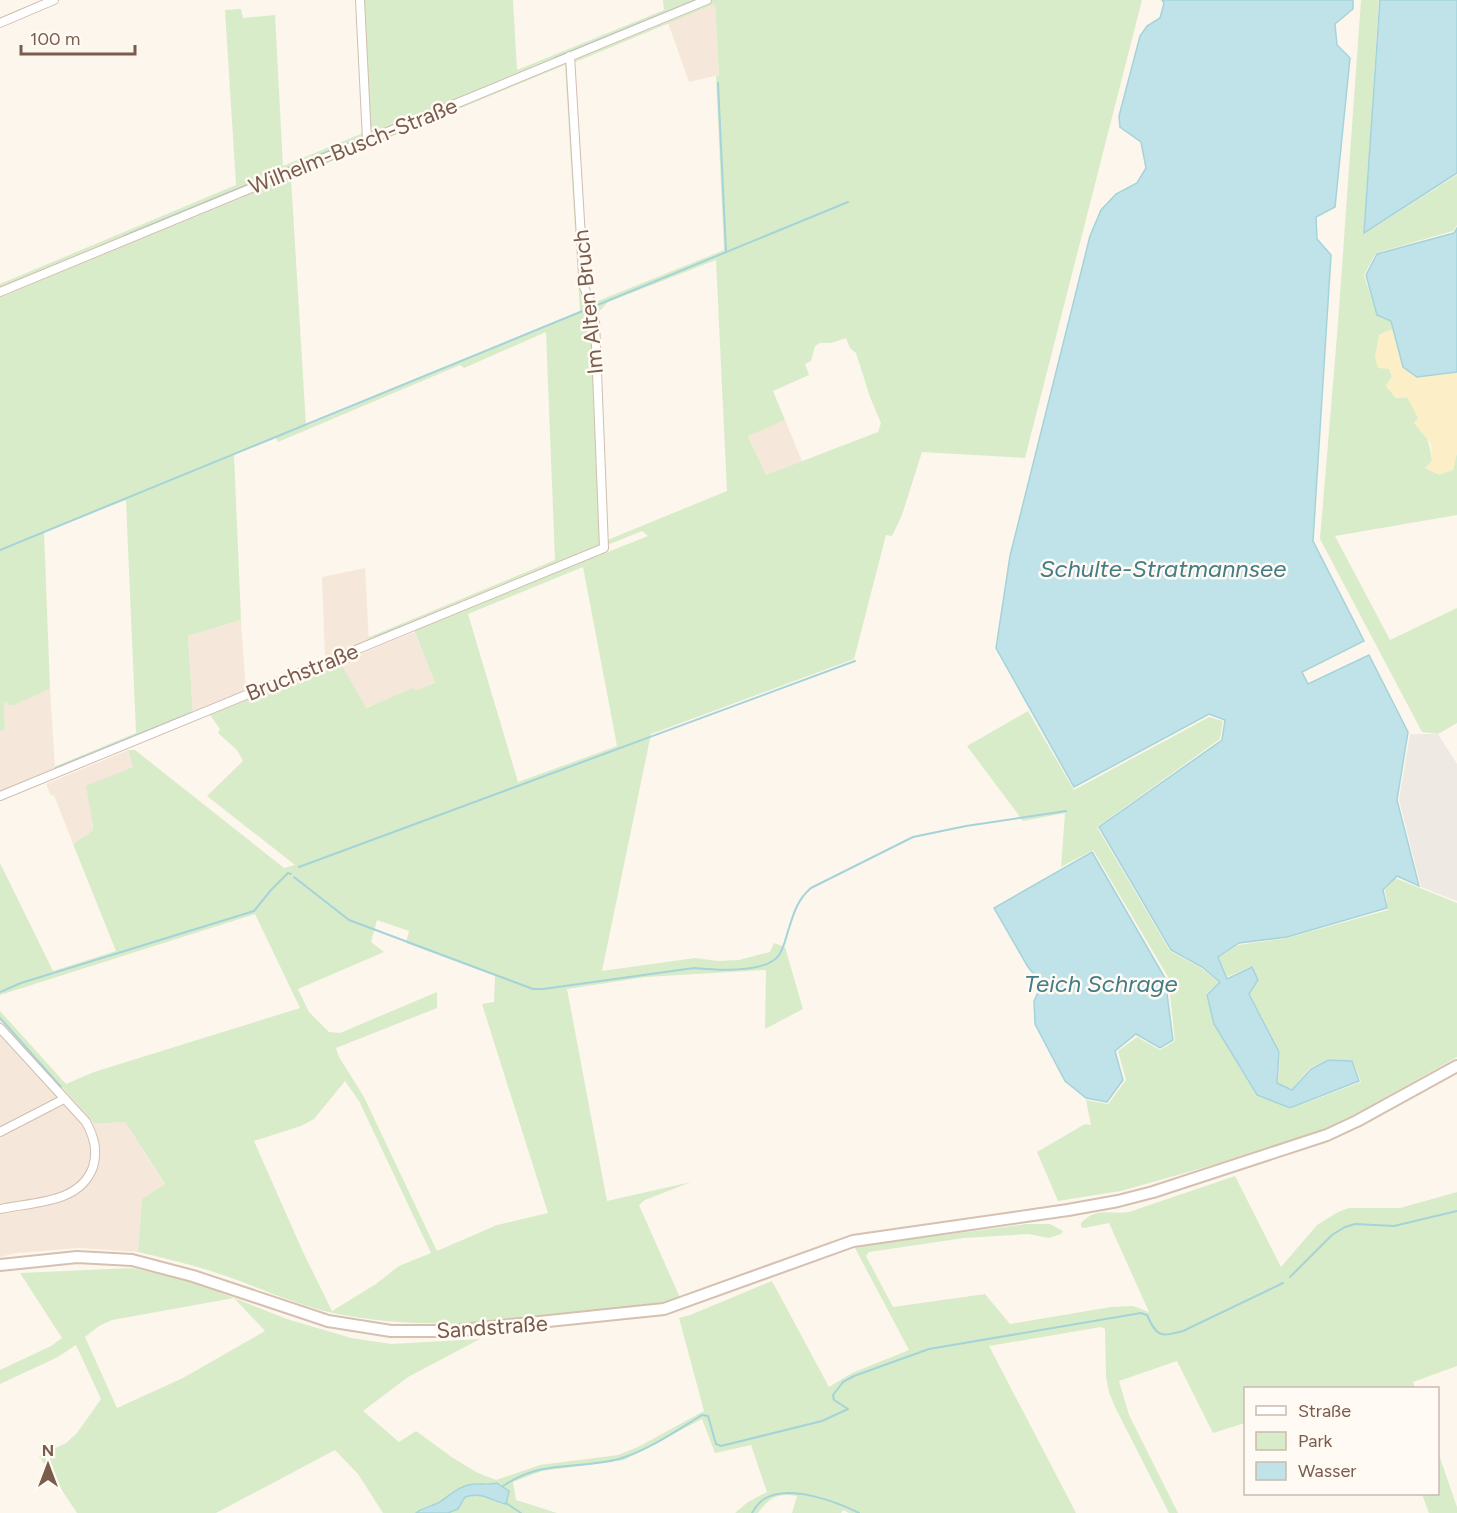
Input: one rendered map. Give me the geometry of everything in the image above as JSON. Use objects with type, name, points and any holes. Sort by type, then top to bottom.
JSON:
[{"type":"main road","name":"Sandstraße","points":[[0,1265],[77,1257],[132,1260],[193,1276],[328,1321],[391,1331],[452,1331],[664,1309],[853,1241],[1118,1201],[1153,1192],[1327,1135],[1457,1066]]},
{"type":"street","points":[[0,23],[54,0]]},
{"type":"street","points":[[360,0],[367,140]]},
{"type":"street","name":"Wilhelm-Busch-Straße","points":[[0,292],[707,0]]},
{"type":"street","name":"Im Alten Bruch","points":[[570,56],[584,287],[592,307],[604,548]]},
{"type":"street","name":"Bruchstraße","points":[[0,796],[604,548]]},
{"type":"street","points":[[0,1209],[61,1197],[74,1191],[85,1182],[91,1171],[95,1148],[94,1137],[86,1122],[2,1034]]},
{"type":"street","points":[[0,1132],[64,1099]]},
{"type":"shaded area","points":[[715,4],[719,75],[689,82],[668,23]]},
{"type":"shaded area","points":[[785,420],[802,461],[766,476],[748,435]]},
{"type":"shaded area","points":[[365,568],[369,643],[325,660],[322,577]]},
{"type":"shaded area","points":[[241,620],[246,693],[193,714],[188,636]]},
{"type":"shaded area","points":[[415,632],[435,683],[365,708],[340,662]]},
{"type":"shaded area","points":[[50,689],[55,770],[0,793],[0,731],[5,730],[4,702],[14,705]]},
{"type":"shaded area","points":[[1410,734],[1438,734],[1457,764],[1457,901],[1421,887],[1399,800]]},
{"type":"shaded area","points":[[128,750],[133,767],[93,818],[92,831],[73,844],[54,795],[51,796],[46,784]]},
{"type":"shaded area","points":[[0,1018],[95,1124],[125,1122],[165,1185],[142,1199],[138,1252],[79,1248],[17,1253],[0,1257]]},
{"type":"green space","points":[[363,0],[513,0],[517,70],[664,10],[663,0],[1142,0],[1025,458],[922,452],[902,515],[892,536],[886,535],[854,659],[651,734],[602,971],[695,958],[718,961],[739,960],[770,952],[774,943],[785,947],[803,1009],[765,1029],[766,970],[646,977],[567,989],[607,1201],[691,1182],[645,1200],[639,1205],[681,1300],[584,1314],[501,1321],[418,1323],[378,1320],[310,1307],[215,1272],[138,1252],[142,1199],[165,1184],[125,1122],[95,1124],[0,1018],[0,1011],[66,1084],[94,1072],[300,1008],[255,914],[0,995],[0,863],[53,971],[116,951],[73,844],[92,831],[86,786],[133,767],[128,750],[135,750],[284,868],[295,865],[207,796],[243,761],[237,750],[218,733],[220,729],[210,715],[340,662],[366,708],[413,688],[415,691],[435,683],[414,629],[369,643],[367,638],[555,560],[546,332],[464,368],[460,365],[278,442],[276,438],[234,455],[241,620],[188,636],[193,714],[55,770],[54,767],[136,733],[126,500],[44,532],[50,689],[14,705],[4,703],[5,730],[0,731],[0,297],[244,197],[244,193],[568,61],[582,288],[591,312],[601,544],[592,551],[593,558],[648,536],[642,531],[610,544],[605,541],[727,491],[716,260],[608,302],[596,315],[593,303],[724,250],[715,4],[573,63],[574,58],[370,137]],"holes":[[[565,65],[580,311],[306,426],[291,178]],[[846,338],[850,348],[856,353],[881,423],[878,432],[766,475],[748,436],[785,420],[773,391],[809,375],[805,364],[811,361],[815,346],[820,343],[831,343]],[[583,567],[617,746],[518,782],[468,614]],[[377,920],[409,931],[406,943],[495,976],[494,1002],[482,1004],[548,1213],[497,1225],[437,1251],[364,1097],[339,1057],[336,1048],[437,1008],[437,992],[340,1033],[329,1032],[309,1012],[298,989],[384,952],[371,942]],[[345,1081],[359,1101],[431,1253],[399,1266],[376,1284],[332,1311],[254,1141],[301,1126],[314,1119]]]},
{"type":"green space","points":[[1361,0],[1379,0],[1364,234],[1457,175],[1457,225],[1453,231],[1376,253],[1364,275],[1377,315],[1391,320],[1393,329],[1379,335],[1392,377],[1386,386],[1396,398],[1407,397],[1420,419],[1432,461],[1426,468],[1453,470],[1457,452],[1457,515],[1335,536],[1390,640],[1457,608],[1457,723],[1438,734],[1422,732],[1320,539]]},
{"type":"green space","points":[[241,9],[243,18],[275,15],[283,166],[363,133],[363,140],[0,290],[0,284],[236,185],[225,10]]},
{"type":"green space","points":[[1028,711],[1074,790],[1209,717],[1223,721],[1220,739],[1097,827],[1170,951],[1201,968],[1219,982],[1206,994],[1214,1024],[1256,1095],[1290,1109],[1361,1082],[1353,1061],[1328,1059],[1310,1068],[1292,1089],[1278,1083],[1280,1052],[1250,994],[1258,981],[1252,966],[1227,977],[1219,957],[1238,945],[1287,938],[1388,910],[1385,890],[1395,878],[1457,903],[1457,1057],[1343,1121],[1305,1139],[1121,1191],[1058,1201],[1037,1152],[1085,1124],[1091,1125],[1086,1100],[1108,1104],[1126,1080],[1118,1051],[1137,1037],[1160,1050],[1175,1041],[1168,977],[1093,850],[1061,867],[1065,813],[1023,821],[967,746]]},
{"type":"green space","points":[[1235,1176],[1281,1267],[1317,1225],[1338,1212],[1349,1208],[1400,1208],[1457,1192],[1457,1366],[1413,1382],[1415,1387],[1244,1387],[1244,1423],[1213,1433],[1177,1361],[1119,1381],[1129,1415],[1178,1513],[1169,1513],[1115,1407],[1106,1377],[1105,1329],[1101,1327],[989,1346],[1076,1513],[849,1513],[843,1510],[841,1513],[792,1513],[797,1496],[784,1495],[774,1497],[758,1513],[735,1513],[748,1502],[767,1492],[751,1445],[715,1453],[702,1419],[624,1460],[542,1471],[513,1482],[516,1500],[557,1513],[448,1513],[458,1509],[465,1497],[475,1495],[494,1499],[503,1504],[503,1486],[497,1483],[479,1484],[424,1507],[416,1513],[383,1513],[358,1474],[335,1450],[216,1513],[77,1513],[39,1456],[66,1443],[77,1433],[101,1399],[76,1345],[58,1357],[0,1384],[0,1370],[51,1346],[62,1338],[20,1273],[131,1268],[201,1285],[234,1298],[287,1319],[351,1338],[391,1344],[480,1339],[408,1377],[363,1411],[399,1442],[416,1431],[453,1458],[478,1473],[496,1480],[540,1465],[618,1455],[638,1447],[704,1411],[679,1318],[772,1281],[829,1387],[852,1373],[909,1350],[855,1248],[866,1245],[1027,1224],[1050,1224],[1063,1231],[1061,1234],[1049,1238],[1028,1234],[964,1238],[869,1252],[866,1256],[893,1307],[985,1294],[1010,1324],[1111,1307],[1133,1306],[1149,1312],[1109,1223],[1081,1227],[1081,1223],[1087,1218],[1104,1212],[1129,1212]],"holes":[[[234,1298],[265,1331],[183,1378],[117,1408],[85,1337],[99,1326],[112,1320]]]},
{"type":"green space","points":[[1439,1455],[1457,1513],[1429,1513],[1422,1495],[1439,1495]]},
{"type":"sand","points":[[1393,329],[1397,347],[1457,372],[1457,452],[1453,470],[1439,475],[1425,468],[1432,461],[1431,444],[1414,423],[1418,418],[1407,397],[1396,398],[1386,385],[1392,376],[1389,369],[1378,368],[1375,357],[1379,335]]},
{"type":"water","name":"Schulte-Stratmannsee","points":[[1162,0],[1353,0],[1353,9],[1335,24],[1337,45],[1350,58],[1335,207],[1316,217],[1317,239],[1331,255],[1313,541],[1364,641],[1302,672],[1308,684],[1369,655],[1408,732],[1397,800],[1419,886],[1397,876],[1383,890],[1387,908],[1287,937],[1239,943],[1218,957],[1227,979],[1252,967],[1258,980],[1249,994],[1279,1052],[1277,1083],[1292,1090],[1311,1069],[1328,1060],[1352,1061],[1359,1081],[1290,1108],[1257,1095],[1214,1024],[1207,995],[1220,982],[1202,967],[1171,950],[1099,827],[1222,740],[1225,720],[1209,714],[1074,787],[996,648],[1010,556],[1090,236],[1101,210],[1116,194],[1137,183],[1146,168],[1141,142],[1120,127],[1119,116],[1140,36],[1147,26],[1160,18],[1164,3]]},
{"type":"water","points":[[1380,0],[1457,0],[1457,173],[1364,233]]},
{"type":"water","points":[[1457,228],[1457,372],[1417,377],[1403,367],[1391,321],[1377,315],[1366,275],[1377,254],[1454,233]]},
{"type":"water","name":"Teich Schrage","points":[[1092,852],[1165,978],[1173,1040],[1160,1048],[1136,1034],[1115,1051],[1123,1080],[1107,1102],[1086,1098],[1065,1081],[1035,1024],[1034,1001],[1042,984],[1028,967],[994,908]]},
{"type":"water","points":[[497,1483],[509,1491],[506,1504],[471,1495],[465,1497],[458,1509],[448,1513],[416,1513],[438,1503],[464,1486]]},
{"type":"waterway","points":[[555,58],[696,0]]},
{"type":"waterway","points":[[372,134],[547,62]]},
{"type":"waterway","points":[[718,83],[726,252]]},
{"type":"waterway","points":[[124,236],[363,137]]},
{"type":"waterway","points":[[595,306],[848,202]]},
{"type":"waterway","points":[[0,550],[590,308]]},
{"type":"waterway","points":[[376,637],[454,606]]},
{"type":"waterway","points":[[299,867],[855,661]]},
{"type":"waterway","points":[[56,768],[191,713]]},
{"type":"waterway","points":[[294,877],[349,920],[533,989],[543,989],[694,968],[740,969],[763,965],[772,961],[781,952],[797,906],[811,888],[913,837],[966,826],[1066,811]]},
{"type":"waterway","points":[[0,992],[21,983],[254,911],[271,890],[288,873],[291,874]]},
{"type":"waterway","points":[[0,1018],[61,1087]]},
{"type":"waterway","points":[[1290,1277],[1332,1235],[1345,1227],[1355,1224],[1394,1226],[1457,1211]]},
{"type":"waterway","points":[[503,1486],[546,1468],[619,1459],[662,1440],[702,1415],[708,1416],[716,1444],[721,1446],[822,1421],[848,1409],[834,1400],[833,1395],[843,1382],[929,1349],[1141,1313],[1147,1315],[1157,1331],[1169,1334],[1183,1331],[1283,1283]]},
{"type":"waterway","points":[[752,1513],[764,1499],[786,1493],[825,1499],[859,1513]]},
{"type":"waterway","points":[[506,1503],[521,1513]]}]
